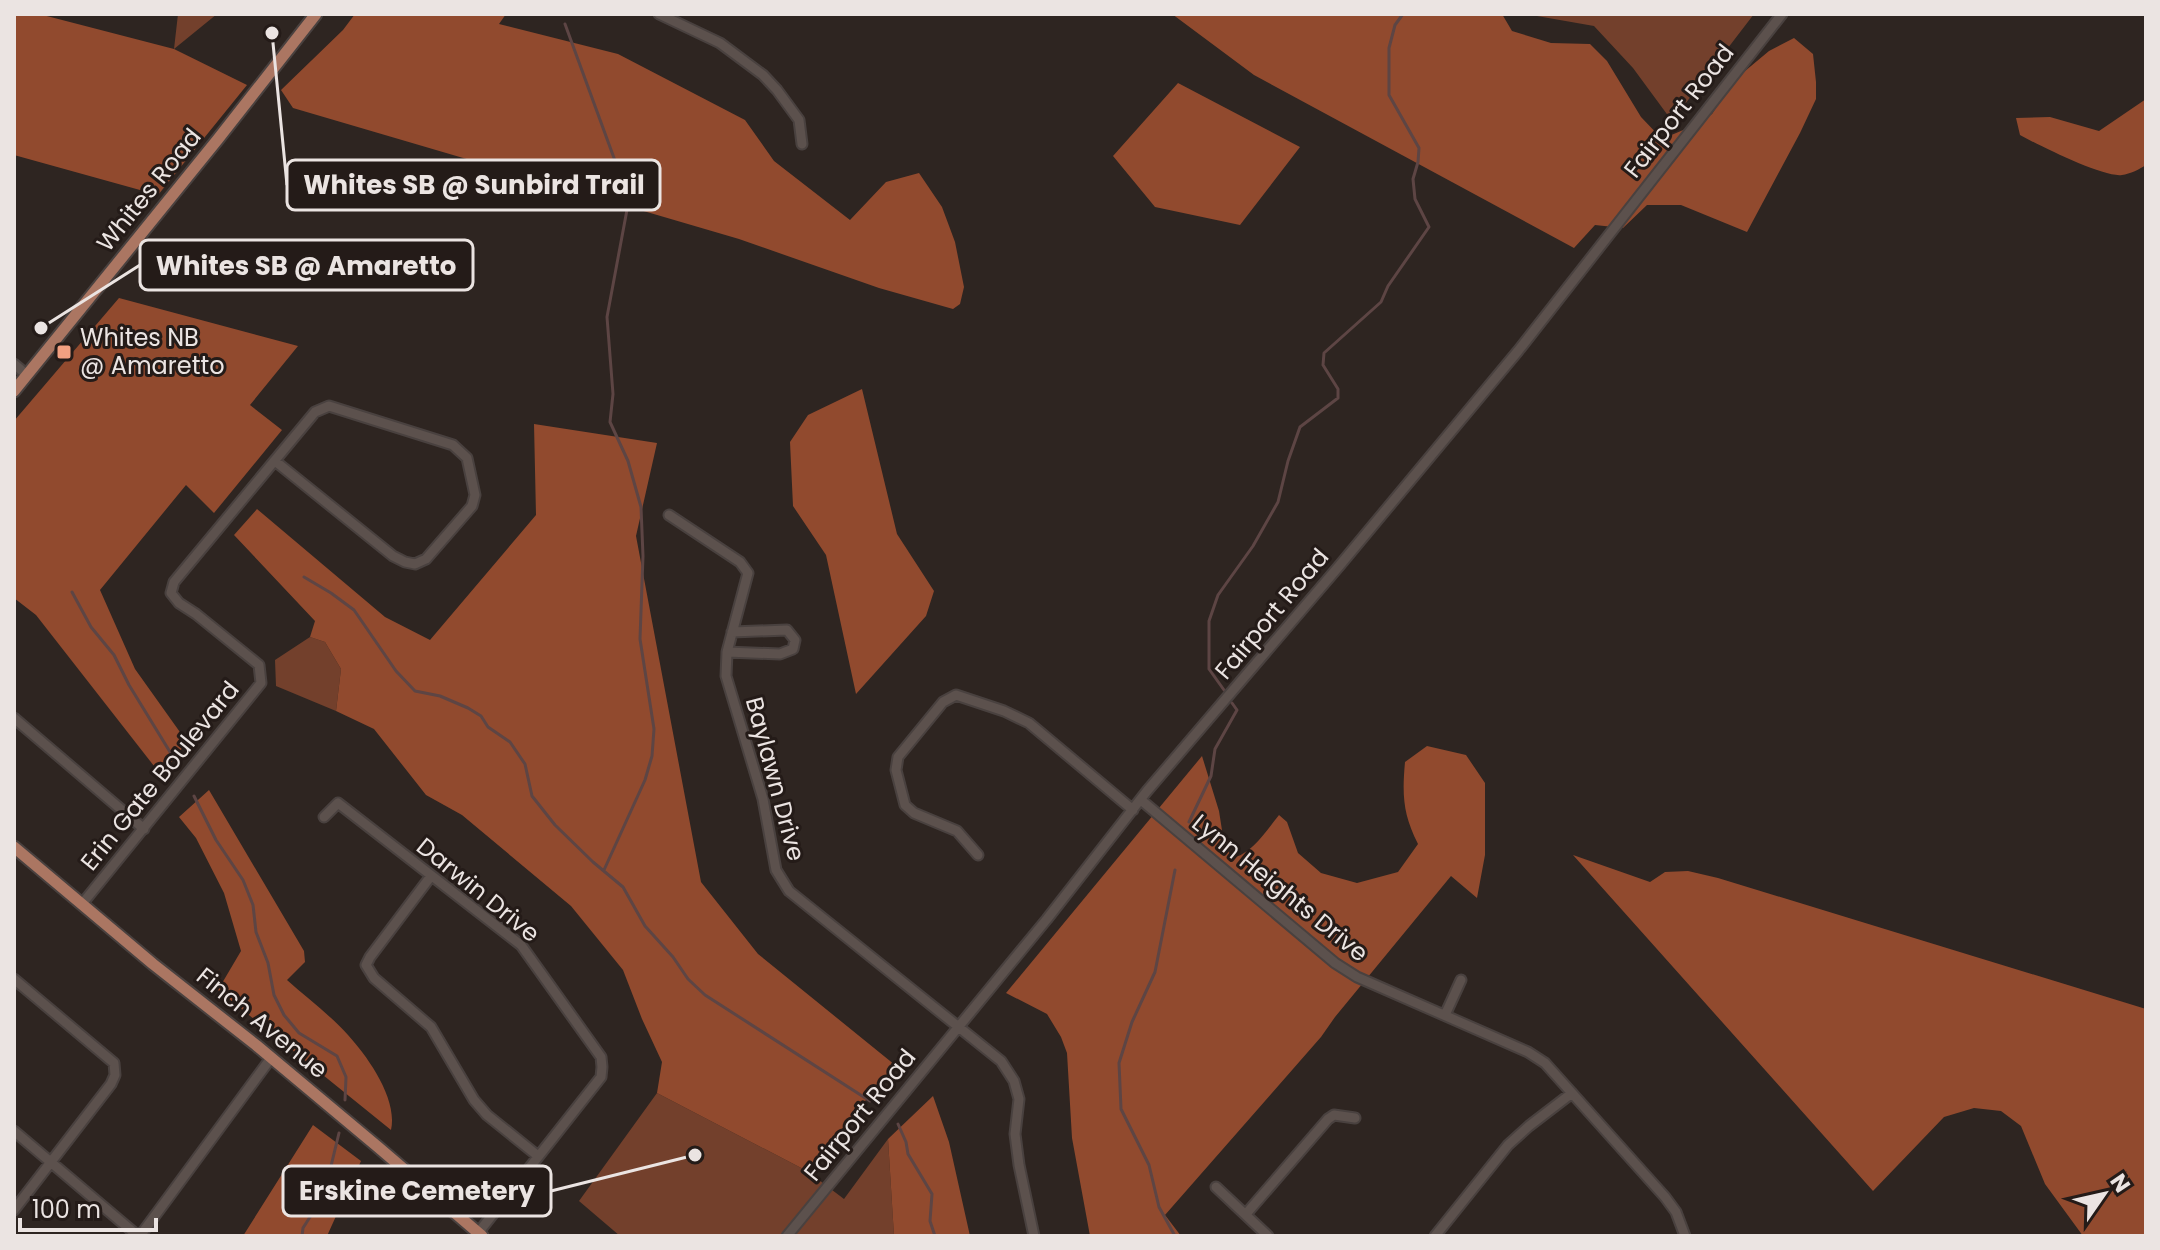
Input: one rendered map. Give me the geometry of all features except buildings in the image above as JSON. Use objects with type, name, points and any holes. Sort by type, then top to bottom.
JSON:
[{"type":"main road","name":"Whites Road","points":[[14,391],[316,14]]},
{"type":"main road","name":"Finch Avenue","points":[[14,847],[480,1234]]},
{"type":"street","points":[[659,14],[720,43],[763,75],[799,120],[802,144]]},
{"type":"street","name":"Fairport Road","points":[[787,1236],[1141,800],[1518,351],[1782,14]]},
{"type":"street","points":[[14,364],[27,375]]},
{"type":"street","name":"Erin Gate Boulevard","points":[[82,904],[261,683],[259,665],[179,603],[171,593],[174,582],[315,412],[329,406],[453,445],[467,458],[475,495],[472,506],[426,559],[415,564],[393,556],[275,461]]},
{"type":"street","name":"Baylawn Drive","points":[[669,515],[740,562],[748,573],[727,652],[726,676],[763,799],[776,870],[789,891],[1001,1061],[1014,1081],[1019,1099],[1015,1134],[1034,1236]]},
{"type":"street","points":[[727,652],[780,654],[793,649],[795,640],[787,630],[732,632]]},
{"type":"street","points":[[978,855],[957,831],[914,813],[905,805],[896,770],[898,757],[943,702],[956,695],[1029,723],[1133,810]]},
{"type":"street","points":[[14,718],[144,829]]},
{"type":"street","name":"Lynn Heights Drive","points":[[1141,800],[1335,963],[1357,977],[1528,1052],[1545,1063],[1665,1197],[1676,1212],[1685,1236]]},
{"type":"street","name":"Darwin Drive","points":[[324,817],[338,803],[521,945],[601,1057],[601,1077],[480,1234]]},
{"type":"street","points":[[431,876],[366,965],[374,978],[431,1027],[474,1100],[487,1115],[538,1156]]},
{"type":"street","points":[[14,979],[114,1063],[115,1075],[14,1210]]},
{"type":"street","points":[[1445,1015],[1461,980]]},
{"type":"street","points":[[14,1131],[139,1236],[271,1058]]},
{"type":"street","points":[[1435,1236],[1508,1145],[1572,1093]]},
{"type":"street","points":[[1246,1214],[1328,1119],[1334,1115],[1355,1118]]},
{"type":"street","points":[[1216,1187],[1268,1236]]},
{"type":"shaded area","points":[[14,14],[39,14],[174,49],[247,85],[158,195],[14,155]]},
{"type":"shaded area","points":[[178,14],[217,14],[174,49]]},
{"type":"shaded area","points":[[355,14],[506,14],[499,24],[618,54],[745,120],[774,161],[850,220],[886,182],[919,173],[942,207],[955,242],[964,287],[960,304],[953,309],[879,288],[739,239],[293,108],[281,90],[343,30]]},
{"type":"shaded area","points":[[1172,14],[1502,14],[1512,31],[1551,43],[1590,44],[1607,61],[1641,117],[1662,139],[1712,114],[1733,81],[1769,51],[1794,38],[1813,54],[1816,99],[1747,232],[1681,205],[1647,205],[1623,228],[1595,225],[1574,248],[1254,75]]},
{"type":"shaded area","points":[[1537,14],[1754,14],[1672,121],[1633,68],[1594,26]]},
{"type":"shaded area","points":[[1178,83],[1300,147],[1240,225],[1155,207],[1113,156]]},
{"type":"shaded area","points":[[2146,99],[2146,165],[2122,175],[2087,166],[2020,135],[2016,118],[2050,117],[2099,131]]},
{"type":"shaded area","points":[[119,298],[298,346],[250,405],[282,430],[214,513],[186,485],[100,590],[135,669],[187,742],[161,775],[36,615],[14,598],[14,421]]},
{"type":"shaded area","points":[[862,389],[897,534],[934,591],[926,616],[856,694],[826,555],[793,506],[790,442],[808,415]]},
{"type":"shaded area","points":[[534,424],[657,443],[636,536],[701,882],[758,954],[895,1065],[807,1171],[657,1093],[662,1062],[623,970],[571,906],[462,815],[426,795],[374,729],[336,711],[341,669],[325,642],[310,637],[315,621],[234,535],[257,509],[385,617],[430,640],[536,515]]},
{"type":"shaded area","points":[[310,637],[325,642],[341,669],[336,711],[276,686],[275,660]]},
{"type":"shaded area","points":[[1427,746],[1466,755],[1485,783],[1485,855],[1477,898],[1451,876],[1321,1037],[1165,1215],[1181,1236],[1090,1236],[1072,1138],[1067,1053],[1047,1014],[1006,993],[1202,756],[1219,811],[1224,843],[1232,858],[1252,847],[1279,815],[1287,822],[1298,853],[1321,873],[1357,883],[1398,872],[1418,844],[1405,804],[1405,762]]},
{"type":"shaded area","points":[[209,790],[304,951],[305,962],[287,980],[334,1020],[364,1055],[386,1092],[392,1118],[391,1130],[218,990],[241,951],[224,893],[196,838],[179,817]]},
{"type":"shaded area","points":[[1573,855],[1650,882],[1665,872],[1688,871],[1718,878],[2146,1009],[2146,1236],[2083,1236],[2045,1184],[2021,1126],[2001,1111],[1974,1108],[1944,1117],[1873,1191]]},
{"type":"shaded area","points":[[657,1093],[807,1171],[844,1199],[888,1139],[894,1236],[620,1236],[579,1201]]},
{"type":"shaded area","points":[[933,1096],[949,1142],[970,1236],[894,1236],[888,1139]]},
{"type":"shaded area","points":[[313,1125],[361,1161],[327,1236],[243,1236]]},
{"type":"waterway","points":[[1224,690],[1209,669],[1209,621],[1218,595],[1253,546],[1278,502],[1300,427],[1338,398],[1338,389],[1323,365],[1324,353],[1381,302],[1388,286],[1429,227],[1415,199],[1413,179],[1419,148],[1389,95],[1389,48],[1395,25],[1403,14]]},
{"type":"waterway","points":[[565,24],[629,199],[607,317],[613,394],[610,422],[628,461],[641,507],[640,639],[654,729],[652,756],[645,780],[604,870]]},
{"type":"waterway","points":[[304,577],[354,610],[396,671],[415,691],[440,696],[468,708],[510,742],[525,764],[532,796],[555,825],[623,887],[645,926],[705,995],[870,1101]]},
{"type":"waterway","points":[[72,592],[91,627],[114,655],[178,765]]},
{"type":"waterway","points":[[1189,822],[1211,776],[1215,749],[1237,710],[1232,703]]},
{"type":"waterway","points":[[194,796],[216,840],[243,880],[253,905],[256,932],[268,963],[274,995],[284,1015],[299,1033],[337,1056],[346,1077],[345,1100]]},
{"type":"waterway","points":[[1175,870],[1155,972],[1132,1022],[1119,1063],[1121,1109],[1149,1165],[1159,1207],[1175,1236]]},
{"type":"waterway","points":[[898,1124],[908,1154],[932,1194],[930,1221],[935,1236]]},
{"type":"waterway","points":[[302,1236],[303,1228],[324,1195],[339,1133]]},
{"type":"place","name":"Whites SB @ Sunbird Trail","points":[[272,33]]},
{"type":"place","name":"Whites SB @ Amaretto","points":[[41,328]]},
{"type":"place","name":"Whites NB @ Amaretto","points":[[64,352]]},
{"type":"place","name":"Erskine Cemetery","points":[[695,1155]]}]
